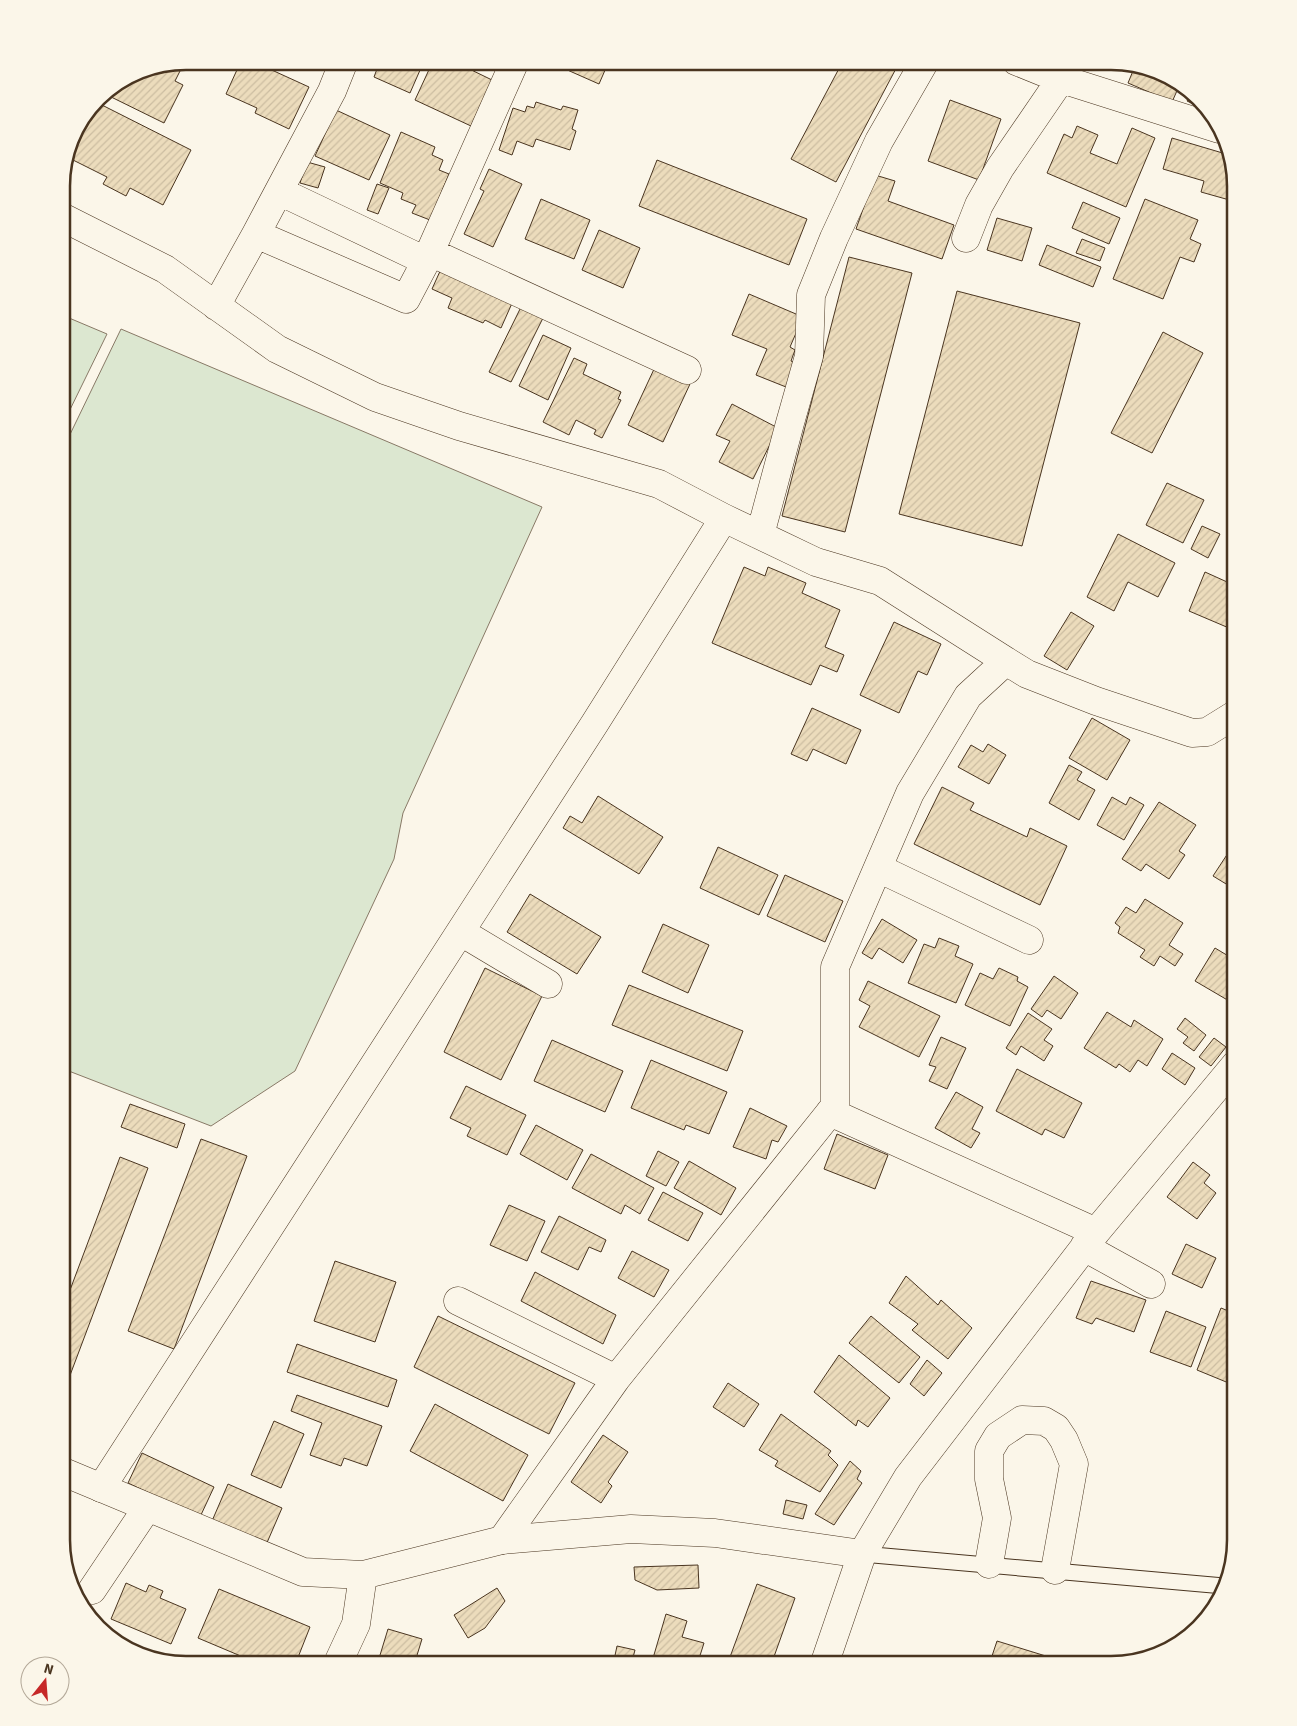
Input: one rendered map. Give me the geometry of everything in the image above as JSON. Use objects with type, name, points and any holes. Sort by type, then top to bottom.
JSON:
[{"type":"street","points":[[216,306],[332,91],[340,70]]},
{"type":"street","points":[[256,234],[406,299],[428,257],[511,70]]},
{"type":"street","points":[[760,535],[809,356],[811,295],[834,238],[879,141],[920,70]]},
{"type":"street","points":[[1037,70],[1211,126]]},
{"type":"street","points":[[966,238],[979,205],[1000,168],[1061,79]]},
{"type":"street","points":[[279,191],[687,370]]},
{"type":"street","points":[[70,221],[165,269],[277,349],[375,397],[459,426],[659,484],[724,518],[816,562],[880,581],[1036,678],[1096,701],[1192,733],[1207,732],[1227,720]]},
{"type":"street","points":[[101,1488],[461,932],[724,518]]},
{"type":"street","points":[[502,1540],[616,1379],[835,1106],[835,967],[910,793],[968,696],[1006,661]]},
{"type":"street","points":[[878,868],[1029,940]]},
{"type":"street","points":[[461,932],[548,984]]},
{"type":"street","points":[[827,1656],[862,1554],[908,1477],[1090,1240],[1227,1075]]},
{"type":"street","points":[[830,1112],[1090,1240],[1151,1284]]},
{"type":"street","points":[[458,1301],[616,1379]]},
{"type":"street","points":[[989,1564],[997,1518],[989,1479],[989,1451],[998,1436],[1022,1420],[1044,1421],[1056,1428],[1064,1440],[1074,1464],[1055,1570]]},
{"type":"street","points":[[70,1475],[303,1572],[363,1575],[502,1540],[631,1529],[715,1533],[862,1554]]},
{"type":"street","points":[[92,1590],[147,1508]]},
{"type":"street","points":[[340,1656],[356,1624],[363,1575]]},
{"type":"lane","points":[[862,1554],[1217,1585]]},
{"type":"green space","points":[[70,318],[107,334],[70,410]]},
{"type":"green space","points":[[121,329],[542,507],[403,813],[394,859],[295,1071],[211,1126],[70,1071],[70,434]]},
{"type":"building","points":[[180,70],[175,81],[183,85],[164,123],[111,97],[121,89],[149,76]]},
{"type":"building","points":[[237,70],[272,70],[309,87],[289,129],[255,113],[257,108],[226,94]]},
{"type":"building","points":[[377,70],[420,70],[410,93],[374,77]]},
{"type":"building","points":[[429,70],[471,70],[492,80],[471,126],[415,100]]},
{"type":"building","points":[[567,70],[605,70],[599,84]]},
{"type":"building","points":[[838,70],[895,70],[836,182],[791,159]]},
{"type":"building","points":[[1134,72],[1156,79],[1177,90],[1172,102],[1128,83]]},
{"type":"building","points":[[950,100],[1001,119],[979,180],[928,161]]},
{"type":"building","points":[[536,102],[561,110],[563,106],[578,110],[572,129],[576,131],[570,150],[536,139],[533,147],[517,141],[512,155],[499,150],[513,108],[525,112],[527,106],[534,108]]},
{"type":"building","points":[[103,105],[191,150],[163,205],[130,188],[126,196],[103,184],[107,177],[73,160],[82,135],[94,115]]},
{"type":"building","points":[[336,110],[390,135],[369,180],[315,156]]},
{"type":"building","points":[[1077,126],[1098,135],[1090,153],[1117,164],[1132,128],[1155,138],[1126,207],[1047,173],[1064,134],[1072,138]]},
{"type":"building","points":[[401,132],[435,147],[432,155],[443,160],[439,170],[449,174],[430,220],[412,213],[416,205],[401,199],[403,193],[380,183]]},
{"type":"building","points":[[1172,138],[1222,153],[1227,178],[1227,199],[1201,192],[1204,181],[1163,169]]},
{"type":"building","points":[[657,160],[807,219],[789,265],[639,206]]},
{"type":"building","points":[[307,162],[325,167],[318,188],[300,183]]},
{"type":"building","points":[[489,169],[522,184],[493,247],[464,234],[484,191],[480,189]]},
{"type":"building","points":[[875,175],[895,181],[888,201],[954,225],[942,259],[856,229]]},
{"type":"building","points":[[377,184],[389,188],[378,214],[367,210]]},
{"type":"building","points":[[541,199],[590,220],[574,259],[525,239]]},
{"type":"building","points":[[1145,199],[1198,220],[1190,239],[1201,244],[1194,262],[1180,257],[1163,299],[1113,279]]},
{"type":"building","points":[[1083,202],[1120,218],[1109,244],[1072,228]]},
{"type":"building","points":[[997,218],[1032,228],[1022,261],[987,250]]},
{"type":"building","points":[[599,230],[640,248],[623,288],[582,270]]},
{"type":"building","points":[[1082,239],[1105,248],[1100,261],[1076,253]]},
{"type":"building","points":[[1047,245],[1101,267],[1093,287],[1039,265]]},
{"type":"building","points":[[849,257],[912,273],[845,532],[782,516]]},
{"type":"building","points":[[441,269],[513,301],[501,328],[485,320],[483,323],[448,308],[452,298],[432,289]]},
{"type":"building","points":[[957,291],[1080,323],[1022,546],[899,514]]},
{"type":"building","points":[[749,294],[803,317],[790,347],[795,350],[791,361],[795,363],[786,387],[756,375],[767,349],[732,335]]},
{"type":"building","points":[[522,305],[544,316],[511,382],[489,372]]},
{"type":"building","points":[[1163,332],[1203,353],[1152,453],[1111,433]]},
{"type":"building","points":[[543,335],[571,348],[548,400],[519,386]]},
{"type":"building","points":[[574,358],[587,364],[583,374],[621,392],[618,399],[621,400],[602,438],[594,434],[596,430],[576,420],[569,435],[543,422]]},
{"type":"building","points":[[655,367],[690,384],[663,442],[628,425]]},
{"type":"building","points":[[732,404],[778,428],[753,479],[719,462],[730,441],[716,435]]},
{"type":"building","points":[[1167,483],[1204,500],[1183,543],[1146,525]]},
{"type":"building","points":[[1202,526],[1220,534],[1208,558],[1191,549]]},
{"type":"building","points":[[1118,534],[1175,563],[1158,597],[1128,582],[1114,611],[1087,597]]},
{"type":"building","points":[[744,567],[765,576],[768,567],[806,583],[802,593],[840,610],[825,647],[844,655],[837,672],[820,665],[811,685],[712,643]]},
{"type":"building","points":[[1205,572],[1227,582],[1227,627],[1189,611]]},
{"type":"building","points":[[1071,612],[1094,626],[1067,670],[1044,656]]},
{"type":"building","points":[[894,622],[941,644],[927,675],[918,671],[899,713],[860,695]]},
{"type":"building","points":[[812,708],[861,730],[846,764],[813,749],[807,761],[791,754]]},
{"type":"building","points":[[1092,718],[1130,740],[1107,780],[1069,758]]},
{"type":"building","points":[[988,744],[1006,755],[989,784],[958,767],[971,745],[983,752]]},
{"type":"building","points":[[1069,765],[1082,772],[1077,780],[1095,790],[1079,820],[1049,803]]},
{"type":"building","points":[[942,787],[974,803],[970,810],[1027,837],[1030,828],[1067,846],[1040,905],[914,844]]},
{"type":"building","points":[[598,796],[663,837],[639,874],[563,828],[570,816],[582,823]]},
{"type":"building","points":[[1112,797],[1126,805],[1130,797],[1144,805],[1124,840],[1097,825]]},
{"type":"building","points":[[1159,802],[1196,825],[1179,851],[1185,855],[1169,879],[1146,864],[1141,871],[1122,859]]},
{"type":"building","points":[[718,847],[778,875],[759,915],[700,888]]},
{"type":"building","points":[[1227,855],[1227,885],[1213,876]]},
{"type":"building","points":[[785,875],[843,901],[825,942],[767,916]]},
{"type":"building","points":[[530,894],[601,937],[577,974],[507,932]]},
{"type":"building","points":[[1145,899],[1183,923],[1169,945],[1183,954],[1175,966],[1160,956],[1154,966],[1140,957],[1145,950],[1118,933],[1120,927],[1115,923],[1126,907],[1136,913]]},
{"type":"building","points":[[882,919],[917,940],[903,963],[879,948],[872,959],[862,953]]},
{"type":"building","points":[[663,924],[709,945],[688,993],[642,972]]},
{"type":"building","points":[[939,938],[959,946],[955,956],[973,964],[956,1003],[908,983],[924,944],[935,948]]},
{"type":"building","points":[[1215,948],[1227,955],[1227,1000],[1195,981]]},
{"type":"building","points":[[485,968],[542,996],[501,1080],[444,1052]]},
{"type":"building","points":[[999,968],[1018,977],[1017,981],[1028,987],[1010,1026],[965,1005],[980,973],[993,979]]},
{"type":"building","points":[[1054,976],[1078,993],[1061,1019],[1047,1010],[1042,1017],[1031,1009]]},
{"type":"building","points":[[868,981],[940,1016],[919,1057],[859,1027],[870,1006],[859,1000]]},
{"type":"building","points":[[629,985],[743,1031],[727,1071],[612,1025]]},
{"type":"building","points":[[1107,1012],[1131,1027],[1134,1020],[1163,1039],[1147,1066],[1138,1060],[1130,1072],[1119,1064],[1116,1068],[1084,1048]]},
{"type":"building","points":[[1028,1013],[1052,1029],[1044,1040],[1053,1046],[1044,1061],[1021,1046],[1016,1055],[1006,1048]]},
{"type":"building","points":[[1185,1018],[1206,1035],[1194,1051],[1183,1043],[1188,1037],[1177,1029]]},
{"type":"building","points":[[941,1037],[966,1048],[947,1089],[929,1081],[936,1067],[929,1065]]},
{"type":"building","points":[[1214,1038],[1226,1047],[1211,1066],[1199,1057]]},
{"type":"building","points":[[552,1040],[623,1071],[605,1112],[534,1081]]},
{"type":"building","points":[[1172,1053],[1195,1068],[1185,1085],[1162,1069]]},
{"type":"building","points":[[651,1060],[727,1092],[709,1134],[686,1125],[684,1130],[631,1108]]},
{"type":"building","points":[[1017,1069],[1082,1103],[1064,1138],[1045,1129],[1042,1135],[996,1111]]},
{"type":"building","points":[[466,1086],[526,1115],[507,1155],[467,1136],[471,1128],[450,1118]]},
{"type":"building","points":[[956,1092],[983,1107],[972,1129],[980,1133],[971,1148],[935,1128]]},
{"type":"building","points":[[130,1104],[185,1124],[177,1148],[121,1127]]},
{"type":"building","points":[[750,1108],[787,1126],[778,1142],[772,1140],[766,1159],[733,1147]]},
{"type":"building","points":[[536,1125],[583,1150],[567,1180],[520,1154]]},
{"type":"building","points":[[837,1134],[888,1155],[875,1189],[824,1169]]},
{"type":"building","points":[[201,1139],[247,1156],[174,1349],[128,1331]]},
{"type":"building","points":[[658,1151],[679,1162],[666,1186],[646,1176]]},
{"type":"building","points":[[591,1154],[654,1188],[640,1214],[625,1205],[621,1214],[572,1188]]},
{"type":"building","points":[[120,1157],[148,1168],[70,1375],[70,1290]]},
{"type":"building","points":[[689,1161],[736,1188],[721,1215],[674,1188]]},
{"type":"building","points":[[1193,1162],[1210,1175],[1204,1183],[1216,1193],[1197,1219],[1167,1197]]},
{"type":"building","points":[[663,1192],[703,1213],[688,1241],[648,1220]]},
{"type":"building","points":[[509,1205],[545,1221],[527,1261],[490,1245]]},
{"type":"building","points":[[559,1216],[606,1240],[601,1252],[589,1247],[578,1270],[541,1252]]},
{"type":"building","points":[[1186,1244],[1216,1258],[1202,1288],[1172,1274]]},
{"type":"building","points":[[632,1251],[669,1270],[654,1297],[618,1278]]},
{"type":"building","points":[[335,1261],[396,1282],[375,1342],[314,1321]]},
{"type":"building","points":[[535,1272],[616,1315],[603,1344],[521,1301]]},
{"type":"building","points":[[906,1276],[938,1305],[941,1300],[972,1328],[948,1359],[912,1330],[918,1324],[889,1303]]},
{"type":"building","points":[[1091,1281],[1146,1300],[1134,1332],[1096,1318],[1092,1324],[1076,1318]]},
{"type":"building","points":[[1221,1308],[1227,1310],[1227,1382],[1197,1370]]},
{"type":"building","points":[[1166,1311],[1206,1327],[1191,1367],[1150,1352]]},
{"type":"building","points":[[438,1316],[575,1383],[549,1434],[414,1367]]},
{"type":"building","points":[[871,1316],[920,1357],[899,1383],[849,1343]]},
{"type":"building","points":[[297,1344],[397,1380],[388,1407],[287,1372]]},
{"type":"building","points":[[839,1355],[890,1398],[868,1427],[858,1420],[856,1426],[814,1392]]},
{"type":"building","points":[[927,1360],[942,1373],[924,1396],[910,1384]]},
{"type":"building","points":[[728,1383],[759,1404],[744,1427],[713,1407]]},
{"type":"building","points":[[297,1395],[382,1426],[367,1466],[344,1458],[341,1466],[310,1455],[322,1423],[291,1411]]},
{"type":"building","points":[[435,1404],[528,1455],[503,1501],[410,1451]]},
{"type":"building","points":[[781,1414],[831,1451],[828,1455],[838,1465],[820,1492],[775,1466],[778,1461],[759,1450]]},
{"type":"building","points":[[274,1421],[304,1434],[281,1488],[251,1475]]},
{"type":"building","points":[[603,1435],[628,1452],[608,1482],[612,1486],[601,1503],[571,1482]]},
{"type":"building","points":[[142,1453],[214,1487],[200,1517],[128,1483]]},
{"type":"building","points":[[850,1461],[861,1471],[857,1479],[862,1483],[834,1525],[815,1514]]},
{"type":"building","points":[[228,1484],[282,1508],[266,1545],[212,1521]]},
{"type":"building","points":[[786,1500],[807,1505],[803,1519],[783,1514]]},
{"type":"building","points":[[698,1565],[699,1588],[657,1590],[635,1580],[634,1567]]},
{"type":"building","points":[[126,1583],[146,1592],[149,1585],[163,1591],[160,1598],[186,1609],[171,1644],[111,1619]]},
{"type":"building","points":[[757,1584],[795,1598],[774,1656],[730,1656]]},
{"type":"building","points":[[497,1588],[505,1601],[485,1628],[468,1638],[454,1615]]},
{"type":"building","points":[[219,1589],[310,1627],[299,1656],[241,1656],[198,1638]]},
{"type":"building","points":[[666,1614],[687,1621],[682,1637],[704,1643],[700,1656],[654,1656]]},
{"type":"building","points":[[388,1629],[422,1639],[417,1656],[380,1656]]},
{"type":"building","points":[[997,1641],[1046,1656],[992,1656]]},
{"type":"building","points":[[617,1646],[635,1650],[633,1656],[615,1656]]}]
